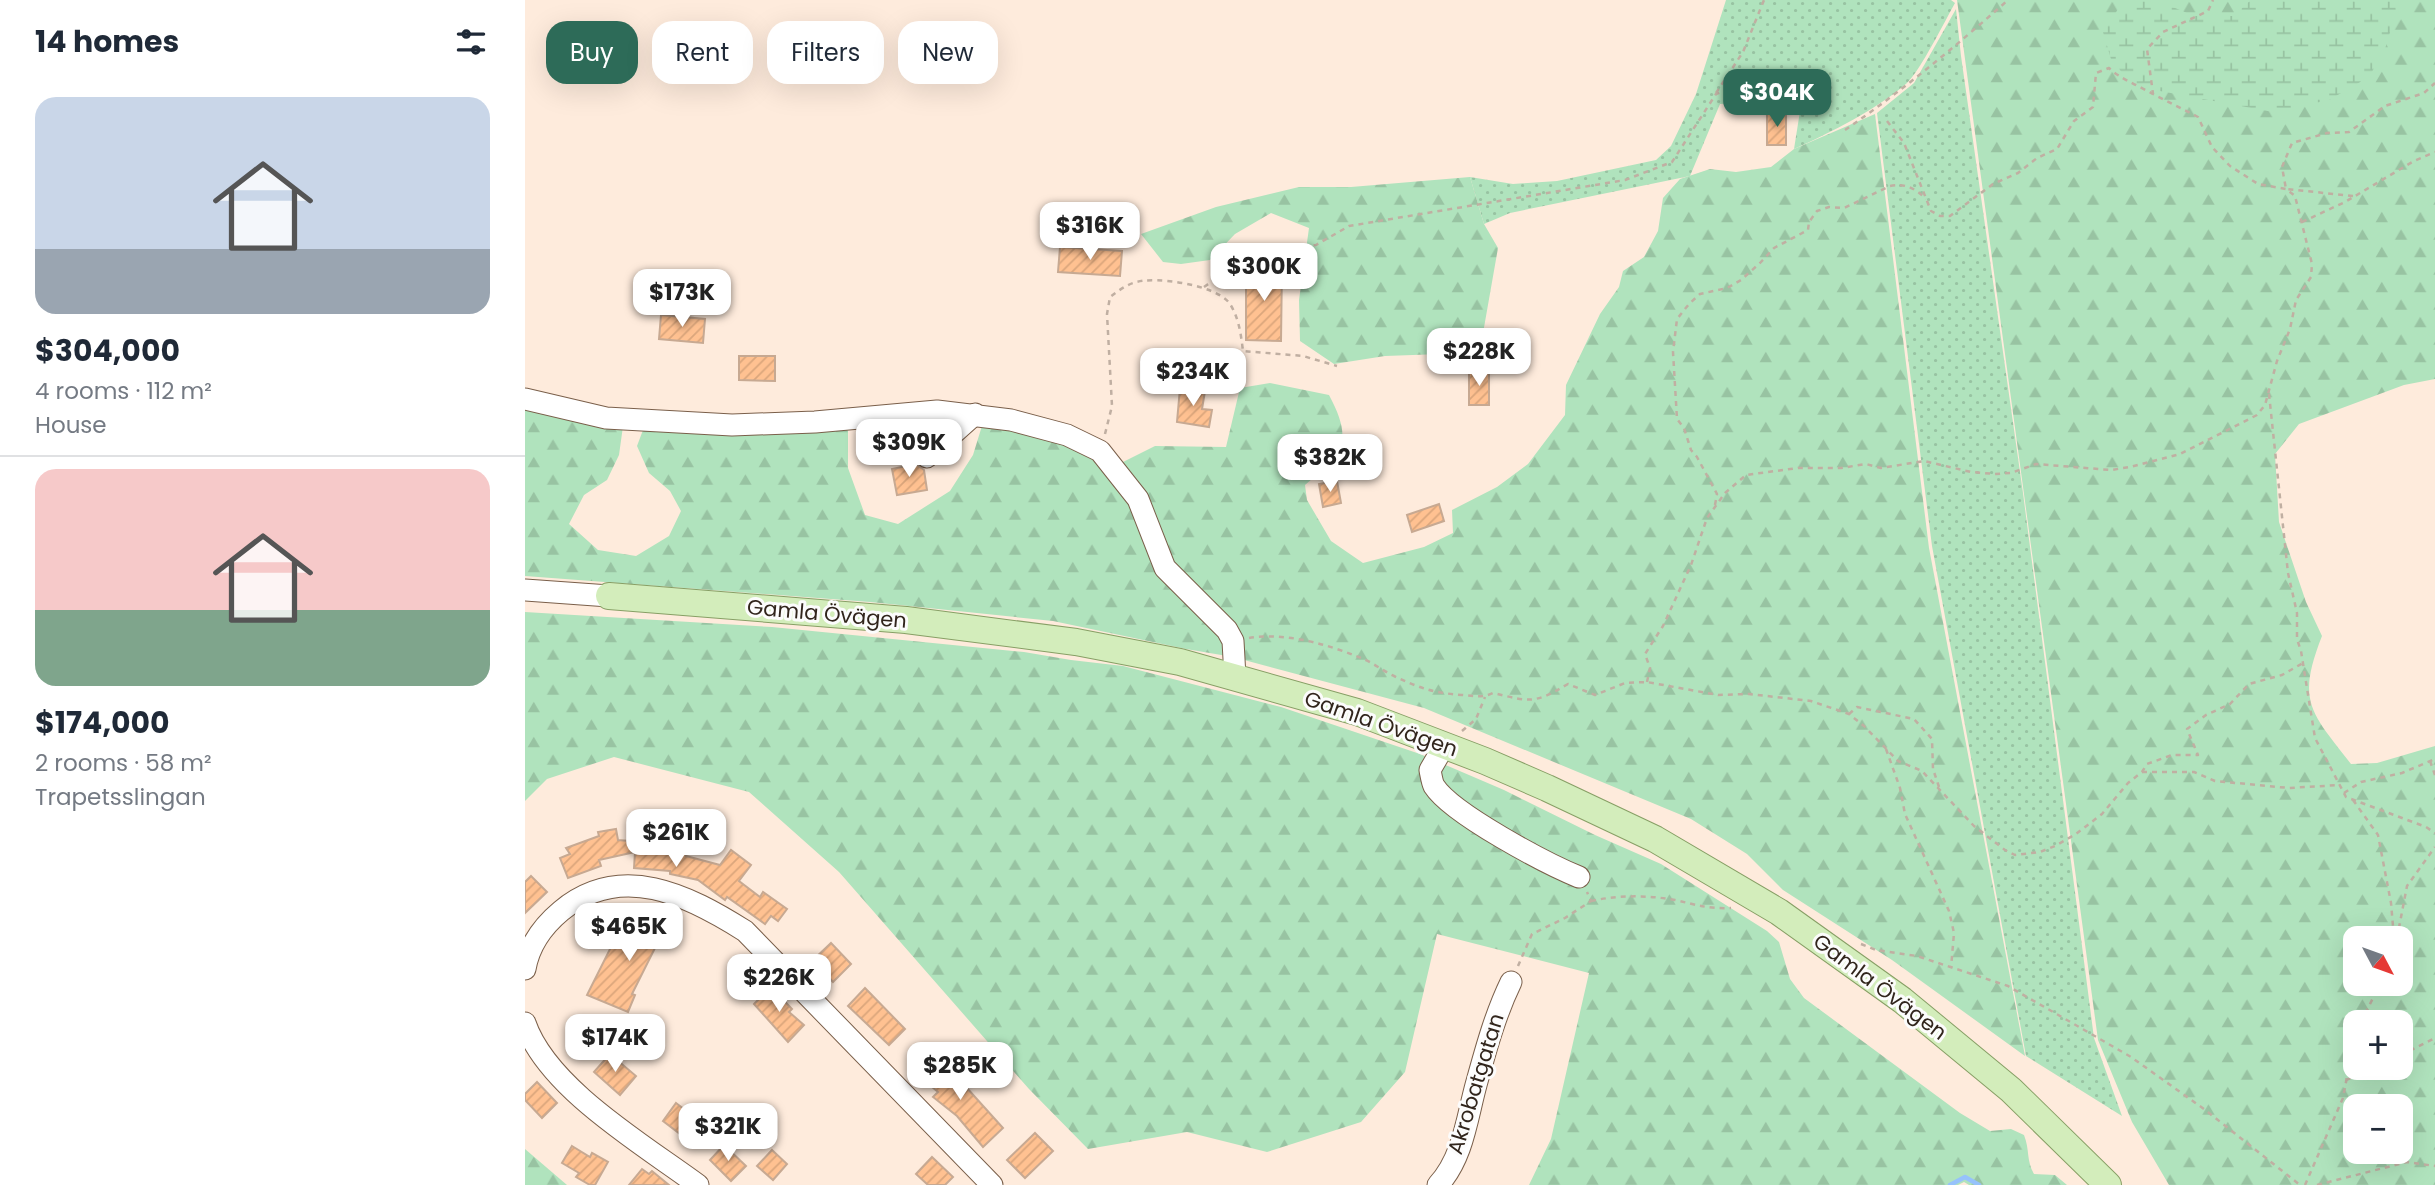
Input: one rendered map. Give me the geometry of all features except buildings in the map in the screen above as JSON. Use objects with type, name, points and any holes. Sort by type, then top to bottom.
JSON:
[{"type":"main road","name":"Gamla Övägen","points":[[609,596],[906,620],[1076,642],[1180,662],[1235,677],[1357,712],[1444,746],[1547,788],[1655,839],[1779,912],[1902,1000],[2011,1090],[2108,1185]]},
{"type":"street","points":[[525,399],[606,418],[732,425],[815,422],[937,411],[1011,420],[1067,435],[1100,451],[1138,499],[1165,568],[1227,630],[1233,641],[1235,677]]},
{"type":"street","points":[[927,457],[975,414]]},
{"type":"street","name":"Gamla Övägen","points":[[525,590],[609,596]]},
{"type":"street","points":[[1444,746],[1430,770],[1433,785],[1491,831],[1579,877]]},
{"type":"street","points":[[525,969],[535,940],[556,915],[575,900],[602,888],[629,884],[671,893],[706,906],[745,931],[992,1185]]},
{"type":"street","name":"Akrobatgatan","points":[[1438,1185],[1450,1168],[1461,1143],[1496,1012],[1511,982]]},
{"type":"street","points":[[525,1023],[535,1046],[565,1084],[698,1185]]},
{"type":"path","points":[[1204,287],[1241,261],[1268,251],[1316,244],[1349,226],[1625,180],[1672,162],[1744,52],[1764,0]]},
{"type":"path","points":[[1845,130],[1882,105],[2008,0]]},
{"type":"path","points":[[2153,94],[2147,49],[2163,33],[2208,11],[2213,0]]},
{"type":"path","points":[[1887,121],[1904,143],[1931,211],[1941,216],[1950,216],[1993,184],[2018,173],[2037,158],[2057,149],[2074,121],[2093,107],[2096,73],[2109,68],[2117,76],[2126,78],[2198,117],[2212,147],[2229,166],[2258,184],[2353,196]]},
{"type":"path","points":[[1647,681],[1650,668],[1646,654],[1663,626],[1697,552],[1707,518],[1725,493],[1746,475],[1798,468],[1841,468],[1866,464],[1881,468],[1924,461],[1971,472],[1995,474],[2011,473],[2036,464],[2111,470],[2180,454],[2257,415],[2266,405],[2277,361],[2290,329],[2296,300],[2311,277],[2312,264],[2295,196],[2285,189],[2282,167],[2292,143],[2327,133],[2349,132],[2385,106],[2424,93],[2435,83]]},
{"type":"path","points":[[1716,94],[1725,91],[1738,92]]},
{"type":"path","points":[[2302,222],[2346,202],[2414,161],[2435,152]]},
{"type":"path","points":[[1714,508],[1717,494],[1691,450],[1684,428],[1677,419],[1673,352],[1677,319],[1700,294],[1727,288],[1760,263],[1774,248],[1803,234],[1808,230],[1809,222],[1817,211],[1829,207],[1844,208],[1890,186],[1898,185],[1915,188],[1926,199]]},
{"type":"path","points":[[1100,451],[1112,406],[1107,314],[1110,298],[1135,282],[1169,281],[1204,287],[1229,302],[1239,325],[1243,351],[1303,356],[1336,366]]},
{"type":"path","points":[[2269,388],[2288,573],[2297,613],[2297,639],[2315,738],[2346,797],[2426,827],[2435,833]]},
{"type":"path","points":[[1233,641],[1263,636],[1303,640],[1362,658],[1393,676],[1433,693],[1485,697]]},
{"type":"path","points":[[1444,746],[1476,719],[1485,697],[1493,692],[1525,701],[1542,699],[1568,684],[1595,695],[1625,683],[1647,681],[1718,695],[1749,694],[1811,701],[1849,714],[1898,761],[1922,771],[1974,826],[2015,855],[2040,852],[2076,834],[2102,814],[2127,783],[2142,772],[2147,764],[2172,755],[2198,755],[2187,729],[2206,715],[2230,704],[2249,684],[2282,675],[2303,663]]},
{"type":"path","points":[[1849,714],[1857,707],[1914,719],[1932,740],[1933,769],[1940,790]]},
{"type":"path","points":[[1885,746],[1900,788],[1905,814],[1949,911],[1954,933],[1951,968]]},
{"type":"path","points":[[2344,793],[2361,782],[2402,773],[2435,760]]},
{"type":"path","points":[[2430,761],[2435,775]]},
{"type":"path","points":[[2142,772],[2194,772],[2215,780],[2289,788],[2340,785]]},
{"type":"path","points":[[2353,800],[2378,835],[2394,926]]},
{"type":"path","points":[[2399,926],[2407,886],[2435,847]]},
{"type":"path","points":[[1579,877],[1591,901]]},
{"type":"path","points":[[1511,982],[1532,934],[1566,919],[1591,901],[1621,895],[1673,900],[1709,909],[1732,908]]},
{"type":"path","points":[[1852,940],[1876,950],[1917,956],[2008,986],[2131,1057],[2191,1099],[2303,1185],[2343,1098],[2346,1080]]},
{"type":"path","points":[[2413,1049],[2435,1038]]},
{"type":"path","points":[[2317,1185],[2407,1162],[2435,1166]]},
{"type":"green space","points":[[1726,0],[1951,0],[1955,3],[1907,83],[1868,111],[1794,149],[1804,86],[1782,79],[1773,82],[1765,101],[1720,104],[1690,176],[1510,213],[1484,224],[1470,177],[1513,184],[1557,181],[1656,160],[1671,146],[1696,94]]},
{"type":"green space","points":[[1957,0],[2435,0],[2435,379],[2404,385],[2299,424],[2275,454],[2279,522],[2306,602],[2322,636],[2314,658],[2309,692],[2317,718],[2351,764],[2377,763],[2435,746],[2435,1185],[2169,1185],[2132,1122],[2098,1040]]},
{"type":"green space","points":[[2124,0],[2161,2],[2194,16],[2233,16],[2251,0],[2395,0],[2396,12],[2385,49],[2369,77],[2329,100],[2273,112],[2133,86],[2111,59],[2103,32]]},
{"type":"green space","points":[[1956,9],[2094,1038],[2122,1116],[2026,1056],[1932,546],[1877,113],[1914,83]]},
{"type":"green space","points":[[1875,114],[1929,548],[2025,1056],[1892,960],[1783,890],[1747,854],[1691,819],[1424,708],[1233,657],[1053,621],[870,602],[525,576],[525,399],[624,419],[619,455],[607,480],[584,495],[569,524],[598,550],[636,556],[669,536],[681,511],[670,491],[649,473],[637,446],[646,422],[848,418],[848,468],[865,515],[898,524],[950,491],[973,455],[985,416],[1011,420],[1113,467],[1155,446],[1226,447],[1240,388],[1270,383],[1329,395],[1337,411],[1341,424],[1341,446],[1328,464],[1305,485],[1307,500],[1331,541],[1363,563],[1424,547],[1453,533],[1452,510],[1497,487],[1528,464],[1565,415],[1566,385],[1600,314],[1619,287],[1623,271],[1644,257],[1658,231],[1663,198],[1680,179],[1710,169],[1736,172],[1771,167],[1794,149]]},
{"type":"green space","points":[[1470,177],[1484,224],[1498,248],[1482,339],[1467,346],[1466,365],[1441,354],[1385,356],[1334,364],[1300,341],[1299,300],[1309,228],[1271,213],[1235,234],[1210,260],[1181,264],[1163,262],[1141,234],[1216,207],[1299,187],[1351,187]]},
{"type":"green space","points":[[525,612],[772,627],[1024,652],[1123,666],[1281,707],[1420,754],[1504,790],[1661,864],[1767,931],[1779,942],[1790,979],[1804,998],[1960,1113],[1990,1131],[2011,1129],[2024,1135],[2034,1174],[2055,1175],[2067,1185],[1969,1185],[1964,1182],[1958,1185],[1529,1185],[1551,1139],[1589,973],[1437,934],[1405,1072],[1361,1122],[1267,1152],[1187,1132],[1088,1149],[1029,1089],[839,872],[749,792],[614,757],[547,779],[525,801]]},
{"type":"green space","points":[[525,1149],[567,1185],[525,1185]]},
{"type":"waterway","points":[[1950,1185],[1965,1177],[1979,1185]]}]
